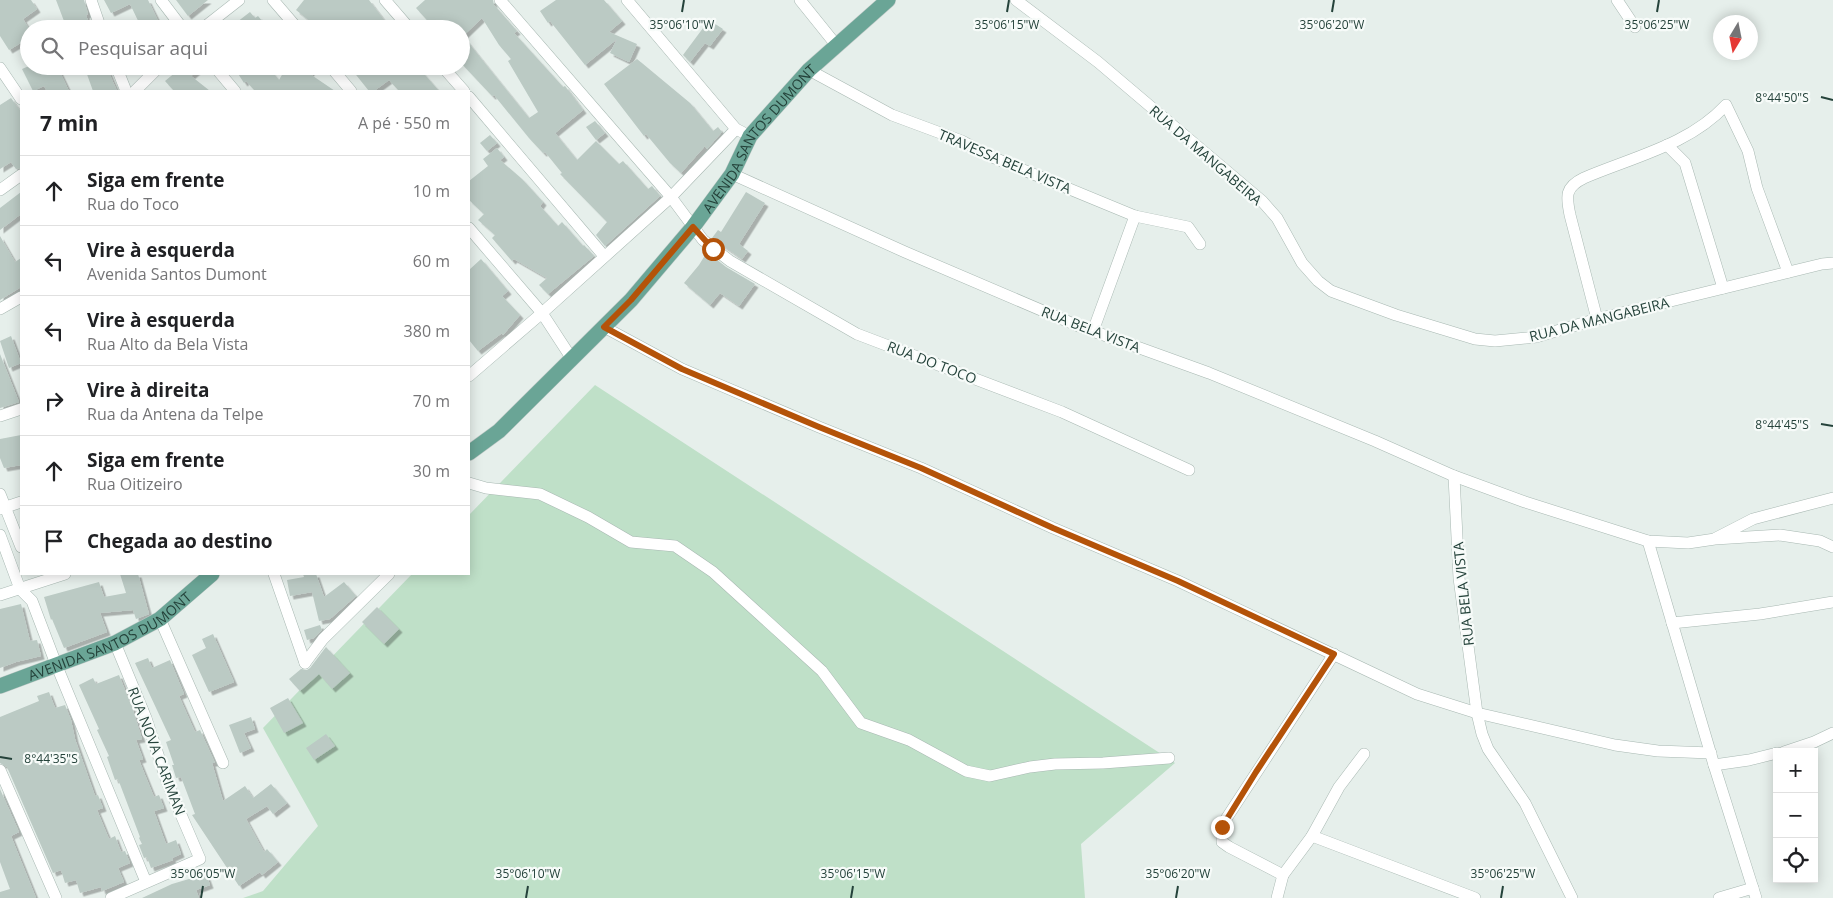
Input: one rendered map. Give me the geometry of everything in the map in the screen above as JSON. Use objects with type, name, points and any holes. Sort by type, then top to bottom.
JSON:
[{"type":"main road","name":"AVENIDA SANTOS DUMONT","points":[[470,452],[499,432],[631,300],[693,227],[732,174],[750,136],[809,70],[888,0]]},
{"type":"main road","name":"AVENIDA SANTOS DUMONT","points":[[0,686],[115,643],[160,619],[211,575]]},
{"type":"street","points":[[91,0],[98,20]]},
{"type":"street","points":[[161,0],[176,20]]},
{"type":"street","points":[[213,20],[239,0]]},
{"type":"street","points":[[273,0],[290,20]]},
{"type":"street","points":[[385,0],[402,20]]},
{"type":"street","name":"RUA DO TOCO","points":[[500,0],[671,197],[693,227],[713,249],[730,261],[857,334],[1062,412],[1189,470]]},
{"type":"street","points":[[626,0],[736,129],[750,136]]},
{"type":"street","points":[[800,0],[837,46]]},
{"type":"street","name":"RUA DA MANGABEIRA","points":[[1016,0],[1098,62],[1262,201],[1277,218],[1302,263],[1318,281],[1331,291],[1396,315],[1474,339],[1495,340],[1536,337],[1597,319],[1828,263]]},
{"type":"street","points":[[1617,0],[1635,27]]},
{"type":"street","name":"TRAVESSA BELA VISTA","points":[[809,70],[892,115],[962,141],[992,157],[1135,216],[1188,227],[1200,244]]},
{"type":"street","points":[[2,74],[20,98]]},
{"type":"street","points":[[120,75],[126,90]]},
{"type":"street","points":[[136,90],[151,75]]},
{"type":"street","points":[[222,75],[234,90]]},
{"type":"street","points":[[338,75],[350,90]]},
{"type":"street","points":[[450,75],[463,90]]},
{"type":"street","points":[[470,98],[604,256]]},
{"type":"street","points":[[1597,319],[1570,215],[1568,192],[1574,183],[1667,145],[1705,125],[1726,105],[1748,151],[1757,188],[1788,272]]},
{"type":"street","points":[[470,372],[542,314],[671,197],[736,129]]},
{"type":"street","points":[[1667,145],[1685,163],[1723,288]]},
{"type":"street","name":"RUA BELA VISTA","points":[[732,174],[905,252],[1093,331],[1209,373],[1375,440],[1454,476],[1526,502],[1648,541],[1681,543],[1780,535],[1820,541],[1833,547]]},
{"type":"street","points":[[0,190],[20,176]]},
{"type":"street","points":[[1093,331],[1135,216]]},
{"type":"street","points":[[470,229],[542,314],[572,359]]},
{"type":"street","points":[[0,309],[20,298]]},
{"type":"street","points":[[604,327],[682,369],[921,468],[1053,528],[1187,585],[1417,694],[1477,713],[1615,745],[1658,751],[1711,753]]},
{"type":"street","points":[[0,416],[20,409]]},
{"type":"street","name":"RUA BELA VISTA","points":[[1454,476],[1459,578],[1477,713],[1482,734],[1488,749],[1529,811],[1572,898]]},
{"type":"street","points":[[470,482],[486,488],[540,494],[588,517],[631,542],[675,546],[713,572],[822,671],[861,723],[909,740],[966,772],[990,776],[1030,767],[1055,764],[1112,763],[1169,758]]},
{"type":"street","points":[[0,494],[3,508],[20,546]]},
{"type":"street","points":[[1715,539],[1753,519],[1833,498]]},
{"type":"street","points":[[3,508],[20,502]]},
{"type":"street","points":[[0,535],[20,589],[32,601]]},
{"type":"street","points":[[1648,541],[1754,893],[1719,898]]},
{"type":"street","points":[[0,595],[20,589],[33,579],[59,575]]},
{"type":"street","points":[[274,575],[305,663],[324,639],[388,575]]},
{"type":"street","points":[[33,579],[32,601],[146,882],[111,898]]},
{"type":"street","points":[[1672,622],[1760,614],[1833,602]]},
{"type":"street","points":[[160,619],[222,763]]},
{"type":"street","name":"RUA NOVA CARIMAN","points":[[115,643],[146,718],[167,782],[200,859],[146,882]]},
{"type":"street","points":[[1283,875],[1222,842],[1222,827],[1334,654]]},
{"type":"street","points":[[1796,748],[1833,733]]},
{"type":"street","points":[[1277,898],[1283,875],[1312,836],[1339,787],[1364,754]]},
{"type":"street","points":[[1714,765],[1773,754]]},
{"type":"street","points":[[0,770],[56,898]]},
{"type":"street","points":[[1312,836],[1476,898]]},
{"type":"green space","points":[[595,385],[1175,763],[1081,844],[1085,898],[243,898],[263,891],[318,826],[263,728],[411,575],[470,575],[470,514]]},
{"type":"building","points":[[0,0],[31,0],[37,9],[24,20],[20,20],[20,43],[9,50],[0,36]]},
{"type":"building","points":[[56,0],[84,0],[88,20],[64,20]]},
{"type":"building","points":[[104,0],[148,0],[158,20],[138,20],[130,4],[111,13]]},
{"type":"building","points":[[176,0],[208,0],[188,16]]},
{"type":"building","points":[[304,0],[369,0],[384,20],[309,20],[296,10]]},
{"type":"building","points":[[425,0],[493,0],[494,5],[517,31],[514,33],[563,87],[565,86],[583,110],[555,133],[577,160],[596,141],[619,164],[623,161],[648,189],[652,186],[660,196],[605,246],[596,235],[607,222],[560,174],[562,173],[545,152],[543,153],[529,138],[494,95],[492,96],[470,73],[470,45],[529,118],[538,112],[508,61],[511,59],[499,45],[482,18],[470,29],[470,20],[427,20],[416,8]]},
{"type":"building","points":[[556,0],[604,0],[622,21],[609,32],[637,44],[629,62],[610,53],[617,39],[585,65],[550,21],[548,23],[540,11]]},
{"type":"building","points":[[250,12],[255,18],[258,16],[261,20],[240,20]]},
{"type":"building","points":[[709,20],[723,29],[710,46],[705,43],[690,62],[683,55]]},
{"type":"building","points":[[637,59],[690,103],[713,131],[718,127],[722,132],[707,149],[705,146],[681,173],[670,163],[646,134],[644,136],[604,84]]},
{"type":"building","points":[[25,75],[61,75],[69,90],[46,90],[44,86],[32,90]]},
{"type":"building","points":[[87,75],[110,75],[117,90],[93,90]]},
{"type":"building","points":[[172,75],[192,75],[191,76],[209,90],[173,90],[165,81]]},
{"type":"building","points":[[239,75],[275,75],[279,80],[282,75],[311,75],[334,90],[254,90],[246,81],[244,83]]},
{"type":"building","points":[[356,75],[425,75],[438,90],[398,90],[389,80],[375,90],[368,90]]},
{"type":"building","points":[[11,98],[20,111],[20,168],[16,169],[11,162],[0,169],[0,105]]},
{"type":"building","points":[[595,121],[605,133],[596,140],[586,127]]},
{"type":"building","points":[[490,135],[497,143],[487,151],[480,143]]},
{"type":"building","points":[[497,148],[504,157],[500,160],[522,179],[543,202],[540,206],[558,226],[562,222],[594,256],[548,294],[539,285],[547,278],[514,259],[512,261],[492,238],[495,235],[478,220],[484,214],[470,201],[470,180],[488,166],[483,159]]},
{"type":"building","points":[[746,192],[765,203],[739,244],[748,251],[742,259],[712,238],[718,230],[721,232]]},
{"type":"building","points":[[20,193],[20,215],[0,230],[0,208]]},
{"type":"building","points":[[0,236],[15,262],[20,259],[20,288],[0,300]]},
{"type":"building","points":[[707,252],[726,267],[755,284],[739,306],[720,293],[710,305],[684,283]]},
{"type":"building","points":[[481,259],[508,291],[502,296],[520,315],[503,335],[502,333],[478,351],[470,341],[470,269]]},
{"type":"building","points":[[11,336],[20,363],[9,368],[0,341]]},
{"type":"building","points":[[0,354],[19,402],[0,408]]},
{"type":"building","points":[[20,435],[20,465],[4,468],[0,458],[0,439]]},
{"type":"building","points":[[120,575],[138,575],[149,614],[136,619],[133,610],[100,613],[107,632],[64,648],[51,620],[44,597],[99,582],[104,597],[126,593]]},
{"type":"building","points":[[303,575],[316,575],[324,597],[344,582],[356,596],[330,619],[319,621],[312,592],[290,596],[287,580],[304,577]]},
{"type":"building","points":[[21,604],[30,641],[37,640],[41,656],[0,668],[0,609]]},
{"type":"building","points":[[377,607],[399,629],[384,644],[362,622]]},
{"type":"building","points":[[320,625],[322,630],[314,638],[307,640],[304,630]]},
{"type":"building","points":[[213,634],[234,682],[209,692],[192,655],[206,648],[202,639]]},
{"type":"building","points":[[326,647],[350,673],[332,689],[319,674],[300,691],[289,679],[301,669],[307,670],[310,668]]},
{"type":"building","points":[[148,658],[152,668],[170,660],[184,694],[179,696],[195,732],[200,730],[215,763],[212,763],[223,801],[245,786],[253,798],[271,784],[287,803],[273,814],[267,806],[246,819],[264,852],[267,849],[278,862],[262,875],[260,872],[239,886],[192,815],[195,814],[181,777],[176,778],[172,765],[174,765],[166,742],[171,740],[135,663]]},
{"type":"building","points":[[119,675],[142,739],[136,740],[143,759],[139,760],[154,797],[159,795],[164,808],[154,811],[166,844],[176,840],[181,854],[172,858],[173,860],[151,868],[147,857],[144,858],[139,845],[142,844],[140,837],[118,779],[115,780],[107,757],[109,756],[97,730],[99,729],[79,685],[93,678],[96,684]]},
{"type":"building","points":[[49,692],[55,708],[65,705],[95,796],[98,795],[103,808],[97,810],[109,839],[115,836],[121,852],[125,851],[130,863],[118,868],[124,882],[102,891],[101,887],[80,893],[76,880],[65,883],[61,870],[53,873],[7,767],[0,763],[0,717],[39,701],[37,696]]},
{"type":"building","points":[[288,698],[303,723],[284,733],[270,708]]},
{"type":"building","points":[[251,717],[255,729],[244,733],[251,748],[240,753],[229,725]]},
{"type":"building","points":[[326,734],[335,746],[314,760],[306,748]]},
{"type":"building","points":[[0,789],[19,832],[11,836],[36,898],[0,898],[0,892],[10,889],[0,862]]},
{"type":"building","points":[[206,874],[210,885],[196,890],[199,898],[142,898],[172,884]]},
{"type":"route","points":[[713,249],[693,227],[631,300],[604,327],[682,369],[921,468],[1053,528],[1178,581],[1334,654],[1222,827]]}]
